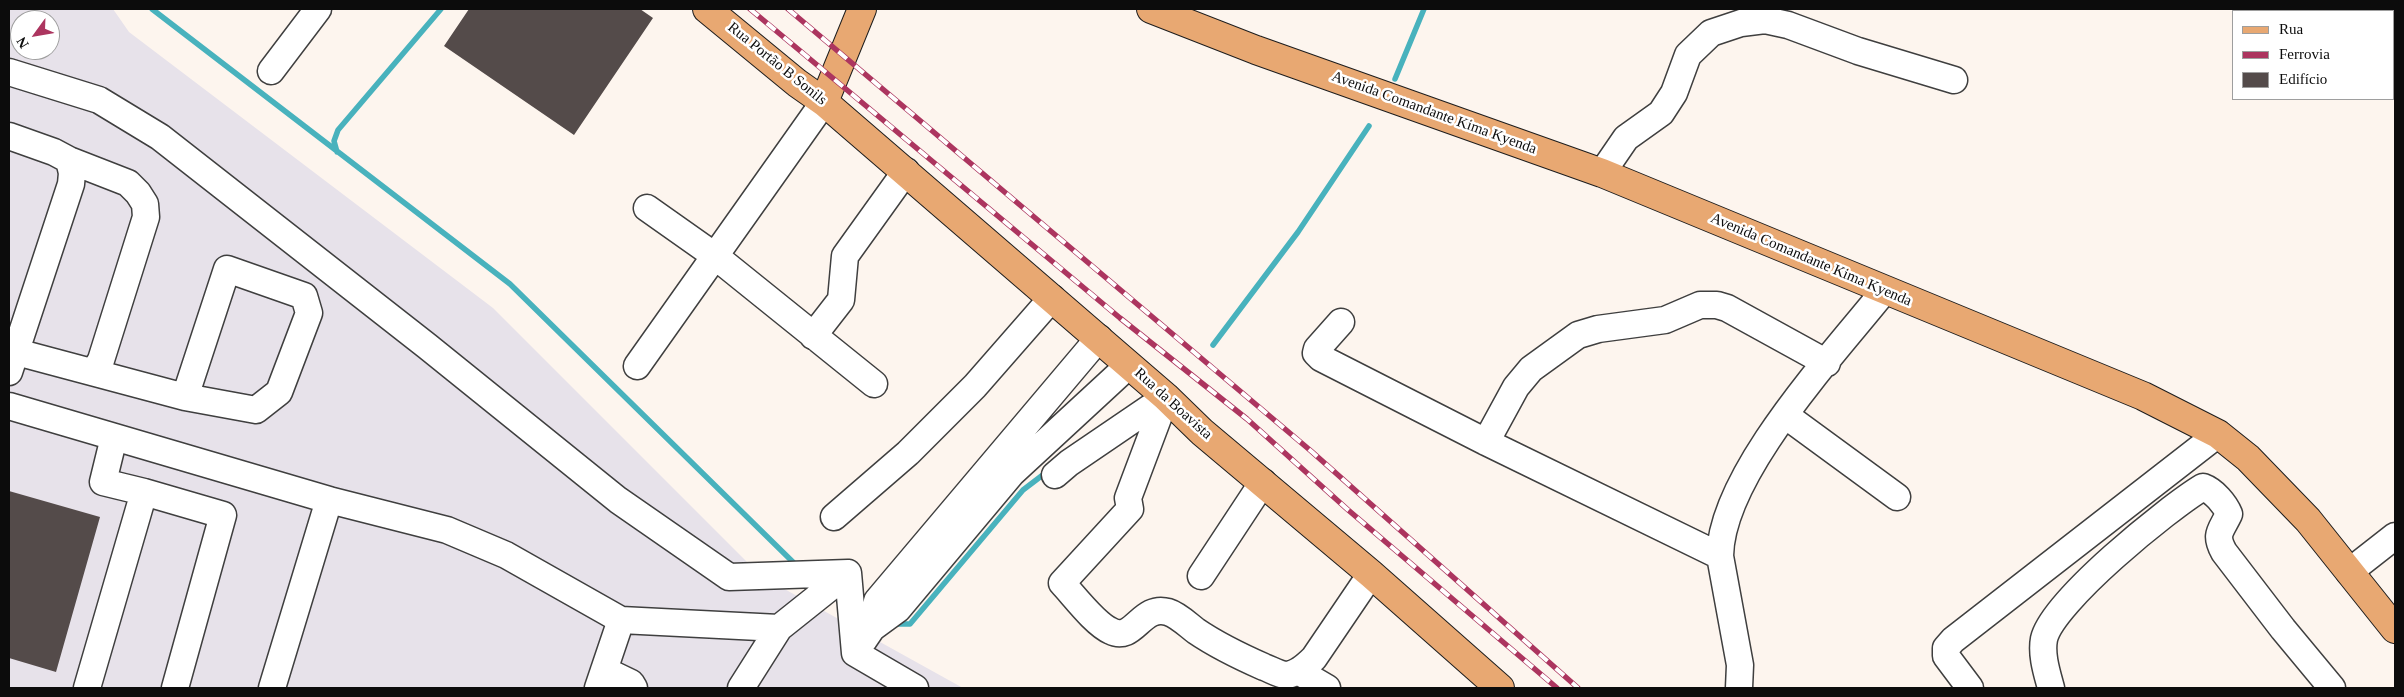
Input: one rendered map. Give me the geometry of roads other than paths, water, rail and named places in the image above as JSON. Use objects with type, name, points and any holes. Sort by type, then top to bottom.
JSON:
[{"type":"main road","name":"Rua Portão B Sonils","points":[[707,9],[845,120]]},
{"type":"main road","points":[[824,102],[862,9]]},
{"type":"main road","name":"Avenida Comandante Kima Kyenda","points":[[1151,9],[1266,53],[1602,173],[1884,291],[2143,396],[2218,434],[2248,458],[2308,520],[2395,629]]},
{"type":"main road","name":"Rua da Boavista","points":[[845,120],[1099,338],[1166,397],[1202,432],[1264,482],[1371,574],[1495,687]]},
{"type":"street","points":[[271,71],[318,9]]},
{"type":"street","points":[[1602,173],[1626,138],[1660,112],[1674,93],[1688,54],[1711,34],[1741,22],[1765,20],[1788,25],[1858,51],[1954,80]]},
{"type":"street","points":[[9,72],[99,100],[160,137],[427,346],[618,500],[729,577],[848,572]]},
{"type":"street","points":[[637,366],[824,102]]},
{"type":"street","points":[[9,136],[54,152],[69,160],[128,183],[138,193],[144,204],[146,216],[101,360],[94,372]]},
{"type":"street","points":[[69,160],[72,173],[70,184],[11,358],[94,372],[185,397],[256,410],[279,392],[310,313],[304,296],[227,269],[185,397]]},
{"type":"street","points":[[813,336],[841,300],[845,256],[906,171]]},
{"type":"street","points":[[648,208],[715,256],[874,384]]},
{"type":"street","points":[[1740,688],[1740,665],[1720,556],[1720,542],[1725,521],[1747,472],[1785,416],[1884,291]]},
{"type":"street","points":[[834,517],[908,453],[974,386],[1052,298]]},
{"type":"street","points":[[1486,442],[1516,387],[1532,369],[1578,335],[1598,329],[1665,320],[1700,305],[1708,304],[1727,308],[1827,363]]},
{"type":"street","points":[[1341,322],[1317,349],[1316,353],[1319,356],[1486,442],[1720,556]]},
{"type":"street","points":[[856,653],[872,628],[878,602],[1099,338]]},
{"type":"street","points":[[872,628],[898,608],[1012,473],[1129,365]]},
{"type":"street","points":[[1056,475],[1069,463],[1166,397]]},
{"type":"street","points":[[1166,397],[1128,498],[1130,509],[1062,583],[1110,631],[1118,634],[1126,632],[1153,611],[1169,613],[1223,650],[1284,675],[1298,671],[1314,658],[1371,574]]},
{"type":"street","points":[[9,406],[329,500],[447,530],[506,555],[621,620],[779,628]]},
{"type":"street","points":[[1785,416],[1897,497]]},
{"type":"street","points":[[1970,688],[1946,656],[1946,648],[1953,640],[2218,434]]},
{"type":"street","points":[[114,437],[103,482],[223,515],[175,688]]},
{"type":"street","points":[[1201,576],[1264,482]]},
{"type":"street","points":[[2051,688],[2045,664],[2044,639],[2056,616],[2078,589],[2147,530],[2203,487],[2208,489],[2226,507],[2229,514],[2218,534],[2218,542],[2224,552],[2332,688]]},
{"type":"street","points":[[87,688],[144,492]]},
{"type":"street","points":[[272,688],[329,500]]},
{"type":"street","points":[[2349,572],[2395,536]]},
{"type":"street","points":[[741,688],[779,628],[848,572]]},
{"type":"street","points":[[848,572],[856,653]]},
{"type":"street","points":[[621,620],[601,679],[631,683],[634,688]]},
{"type":"street","points":[[856,653],[915,688]]},
{"type":"street","points":[[1298,671],[1327,688]]},
{"type":"waterway","points":[[152,9],[510,284],[797,566]]},
{"type":"waterway","points":[[337,152],[334,141],[338,130],[441,9]]},
{"type":"waterway","points":[[1395,79],[1424,9]]},
{"type":"waterway","points":[[1213,345],[1298,232],[1369,126]]},
{"type":"waterway","points":[[897,624],[910,624],[1023,490],[1048,471]]},
{"type":"railway","points":[[750,9],[1120,318],[1247,419],[1347,509],[1557,688]]},
{"type":"railway","points":[[788,9],[1311,451],[1578,688]]}]
